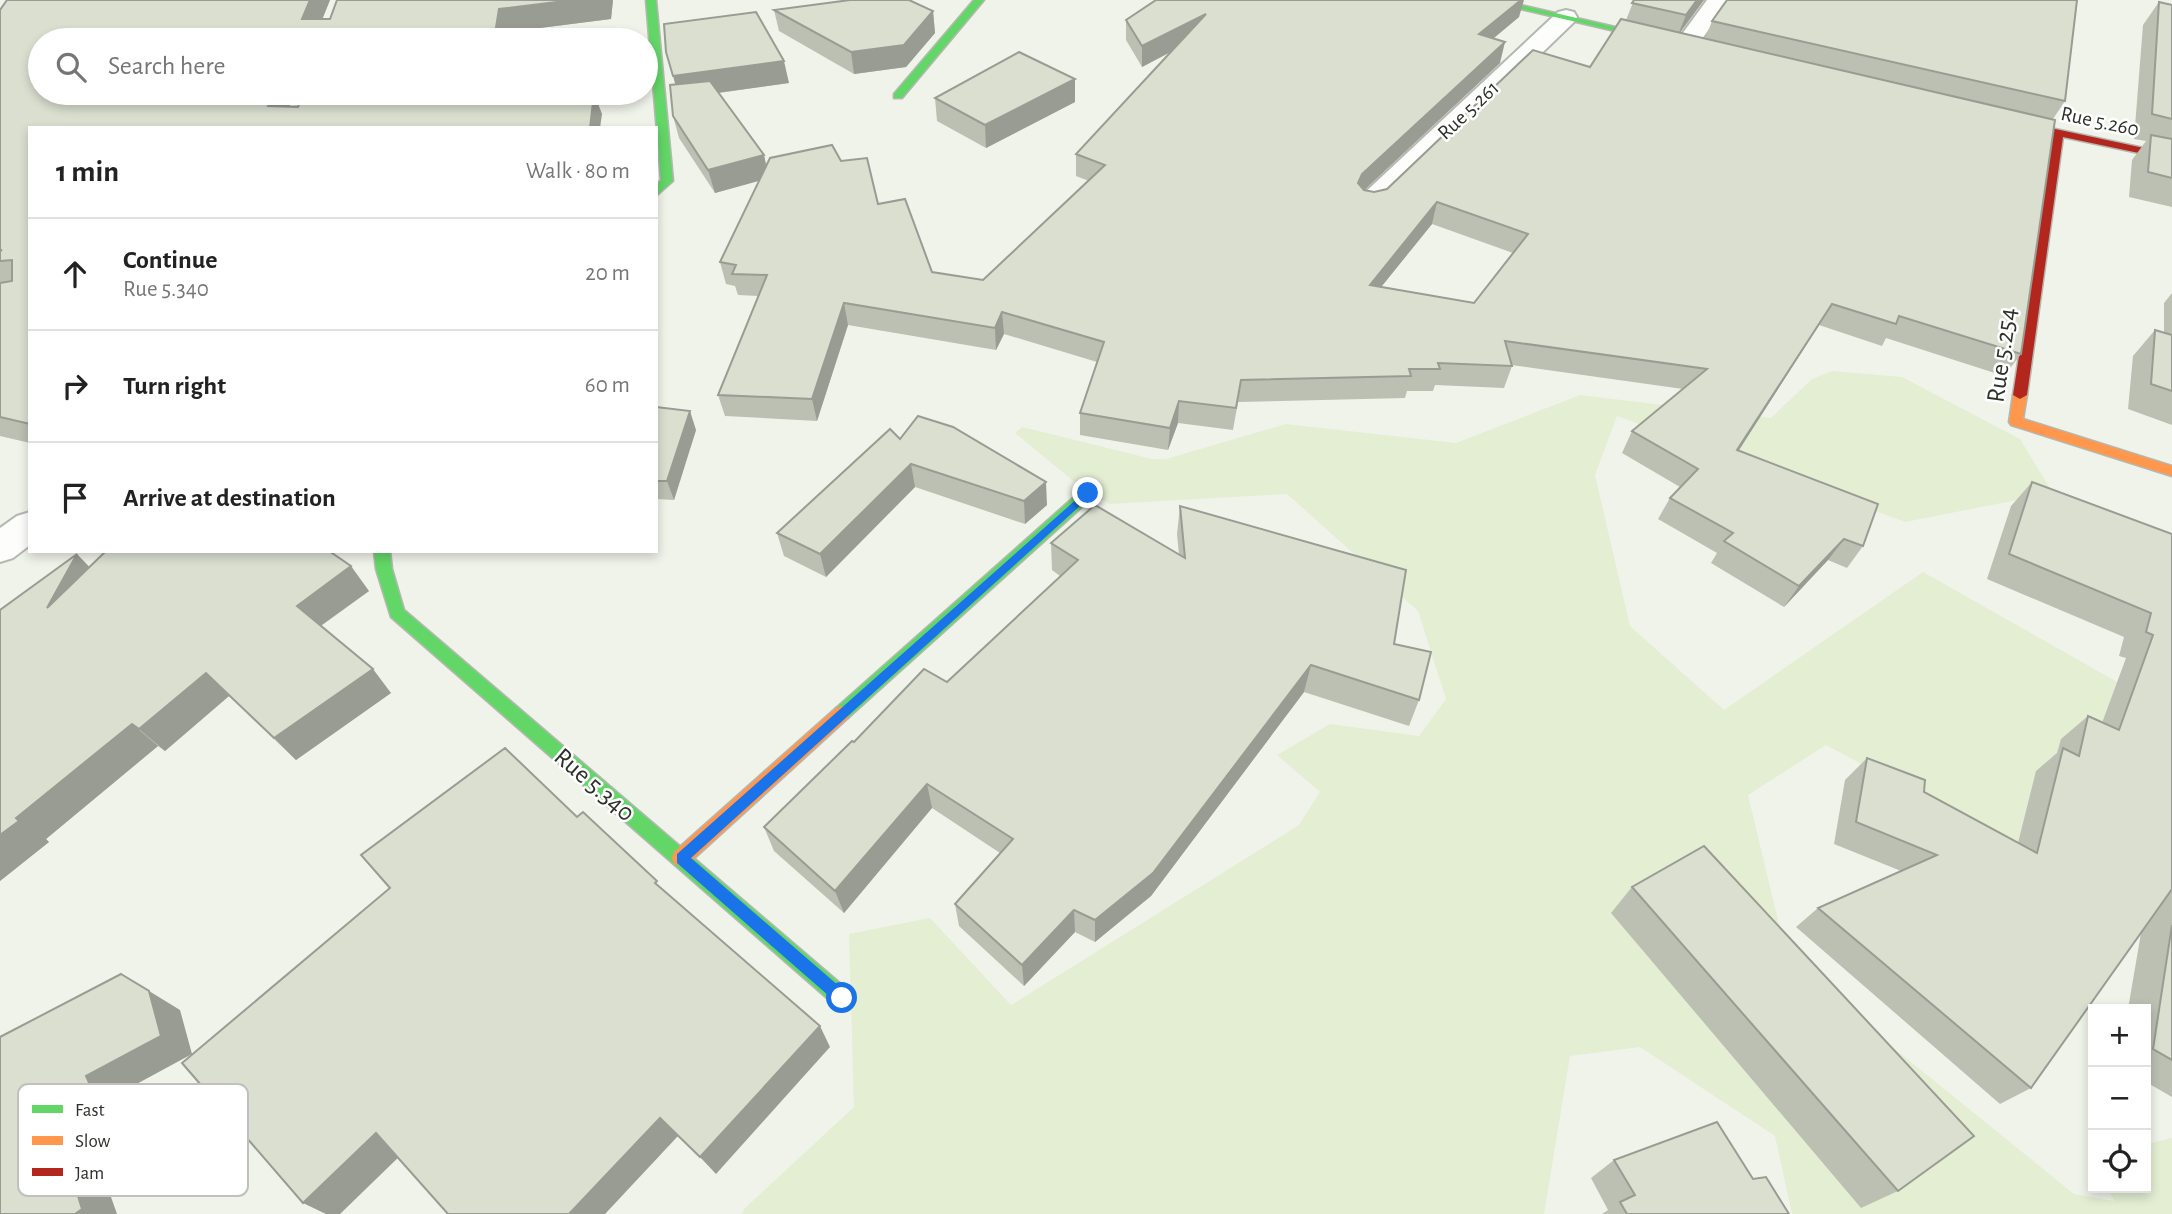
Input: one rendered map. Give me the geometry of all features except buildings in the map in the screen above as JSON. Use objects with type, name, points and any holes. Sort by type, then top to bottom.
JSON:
[{"type":"street","points":[[651,0],[653,28]]},
{"type":"street","points":[[898,96],[979,0]]},
{"type":"street","points":[[1487,0],[1693,47],[1719,0]]},
{"type":"street","name":"Rue 5.261","points":[[1370,203],[1566,17]]},
{"type":"street","points":[[658,79],[667,181],[658,191]]},
{"type":"street","name":"Rue 5.260","points":[[1992,118],[2172,157]]},
{"type":"street","name":"Rue 5.254","points":[[2058,134],[2016,422],[2172,471]]},
{"type":"street","points":[[681,858],[1088,493]]},
{"type":"street","points":[[0,548],[28,527]]},
{"type":"street","name":"Rue 5.340","points":[[382,553],[384,569],[397,613],[842,998]]},
{"type":"green space","points":[[1832,371],[1902,377],[2020,439],[2053,493],[1905,522],[1617,416],[1595,475],[1630,626],[1724,710],[1923,572],[2172,713],[2121,903],[1826,745],[1748,795],[1783,941],[1801,973],[2074,1194],[2114,1201],[2110,1193],[2151,1193],[2151,1143],[2172,1138],[2172,1214],[1792,1214],[1775,1136],[1640,1047],[1570,1056],[1544,1214],[742,1214],[744,1209],[854,1107],[849,934],[930,918],[1011,1005],[1299,825],[1320,792],[1277,755],[1330,724],[1419,736],[1446,699],[1418,611],[1287,494],[1110,504],[1088,493],[1015,433],[1022,427],[1152,459],[1166,459],[1286,424],[1456,443],[1580,395],[1771,418],[1812,379]]},
{"type":"traffic: fast","points":[[651,0],[653,28]]},
{"type":"traffic: fast","points":[[898,96],[979,0]]},
{"type":"traffic: fast","points":[[1487,0],[1666,40]]},
{"type":"traffic: fast","points":[[658,79],[667,181],[658,191]]},
{"type":"traffic: fast","points":[[842,713],[1088,493]]},
{"type":"traffic: fast","points":[[382,553],[384,569],[397,613],[842,998]]},
{"type":"traffic: slow","points":[[2020,395],[2016,422],[2172,471]]},
{"type":"traffic: slow","points":[[681,858],[842,713]]},
{"type":"traffic: jam","points":[[2004,121],[2172,157]]},
{"type":"traffic: jam","points":[[2020,395],[2058,134]]},
{"type":"route","points":[[842,998],[681,858],[1088,493]]}]
